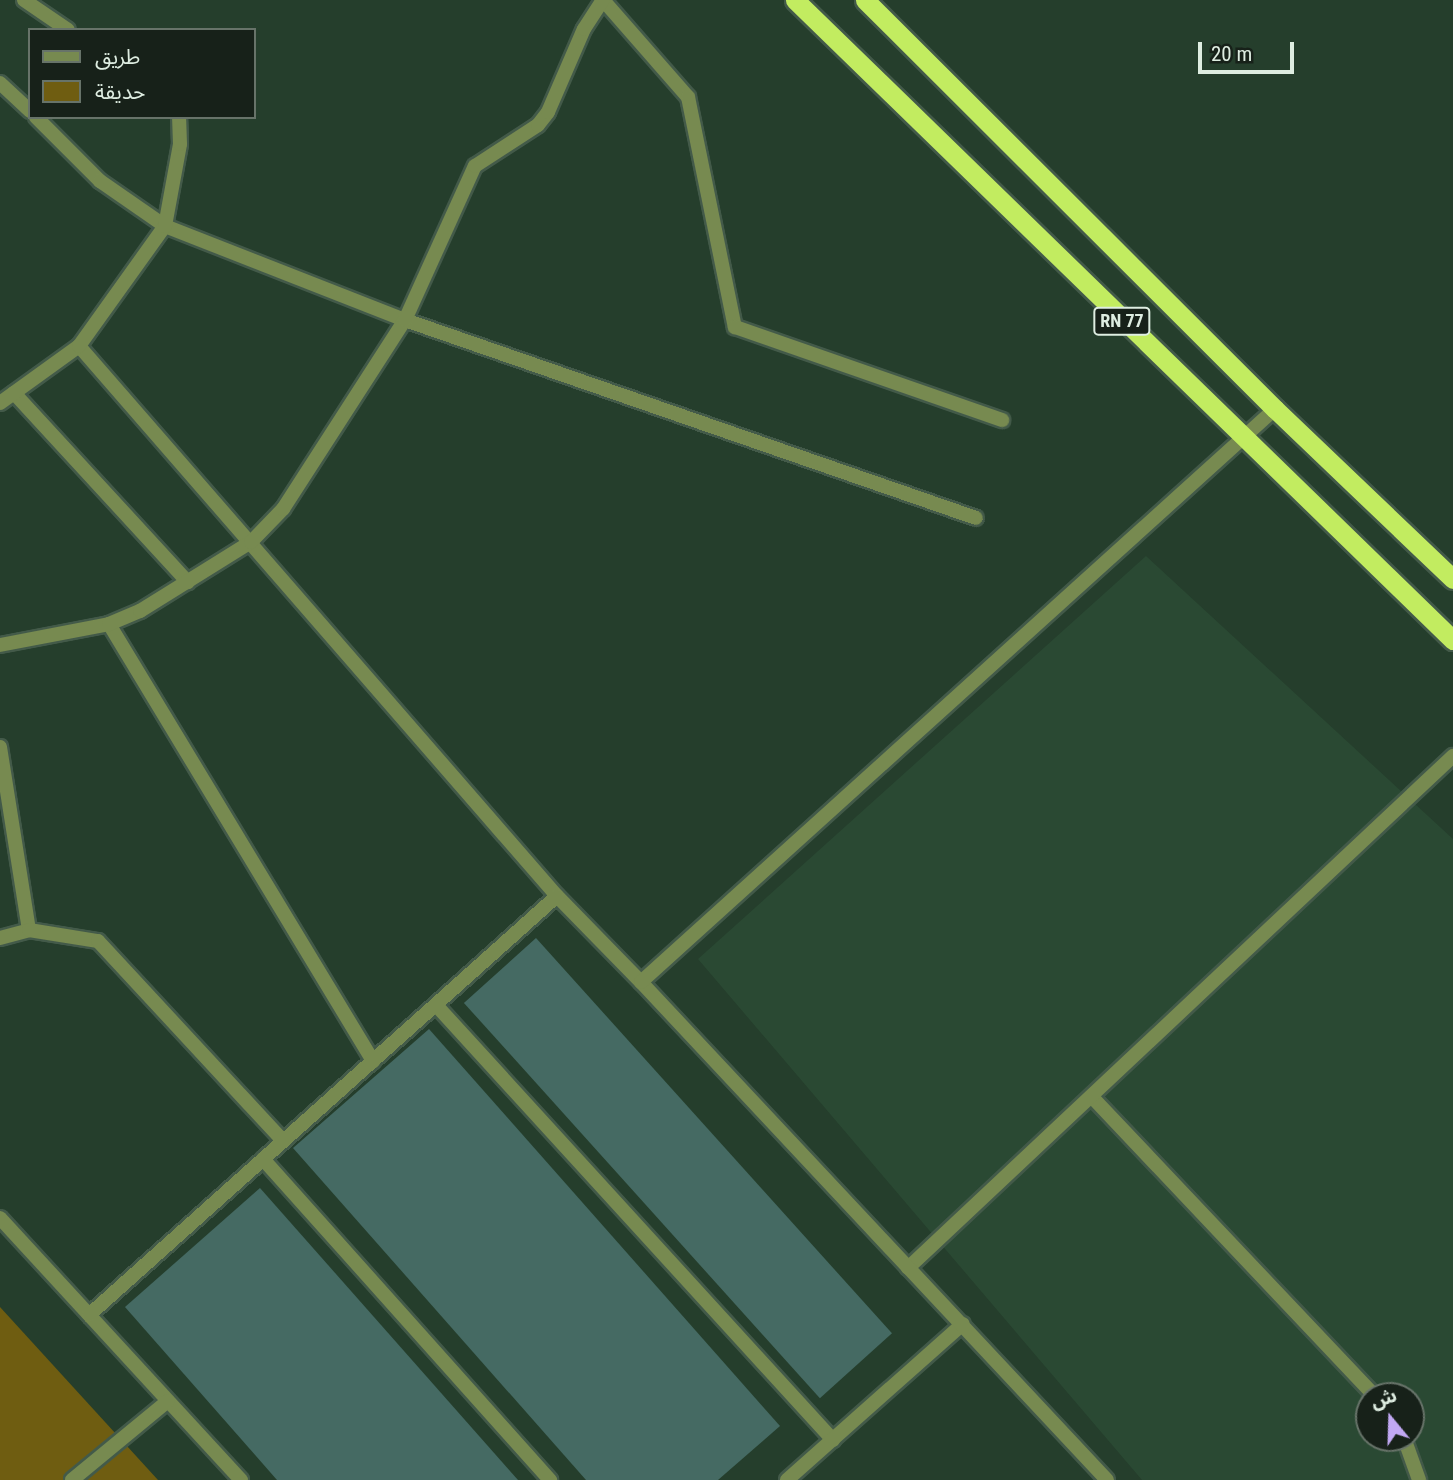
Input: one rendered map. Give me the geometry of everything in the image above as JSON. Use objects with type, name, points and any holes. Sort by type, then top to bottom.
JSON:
[{"type":"highway","name":"RN 77","points":[[794,0],[1244,441],[1453,640]]},
{"type":"highway","name":"RN 77","points":[[865,0],[1275,409],[1453,579]]},
{"type":"street","points":[[24,0],[65,28]]},
{"type":"street","points":[[0,645],[109,624],[188,582],[251,541],[304,481],[405,320],[475,166],[538,125],[548,112],[584,29],[603,0],[688,97],[735,327],[1002,420]]},
{"type":"street","points":[[0,83],[28,109]]},
{"type":"street","points":[[38,119],[100,181],[165,226],[405,320],[976,518]]},
{"type":"street","points":[[0,403],[79,346],[165,226],[180,144],[179,119]]},
{"type":"street","points":[[79,346],[557,895],[1107,1480]]},
{"type":"street","points":[[14,393],[188,582]]},
{"type":"street","points":[[640,982],[1244,441],[1275,409]]},
{"type":"street","points":[[109,624],[373,1061]]},
{"type":"street","points":[[0,747],[29,930]]},
{"type":"street","points":[[908,1268],[1093,1098],[1453,756]]},
{"type":"street","points":[[89,1315],[557,895]]},
{"type":"street","points":[[0,938],[29,930],[80,936],[112,952],[282,1141]]},
{"type":"street","points":[[436,1005],[833,1440]]},
{"type":"street","points":[[1093,1098],[1362,1382]]},
{"type":"street","points":[[263,1159],[550,1480]]},
{"type":"street","points":[[0,1218],[241,1480]]},
{"type":"street","points":[[787,1480],[963,1324]]},
{"type":"street","points":[[72,1480],[168,1401]]},
{"type":"street","points":[[1409,1452],[1419,1480]]},
{"type":"shaded area","points":[[1146,556],[1453,839],[1453,1480],[1142,1480],[698,959]]},
{"type":"green space","points":[[0,1307],[158,1480],[0,1480]]},
{"type":"building","points":[[536,938],[892,1333],[820,1398],[464,1003]]},
{"type":"building","points":[[429,1029],[780,1426],[718,1480],[586,1480],[293,1148]]},
{"type":"building","points":[[260,1188],[518,1480],[277,1480],[125,1307]]}]
